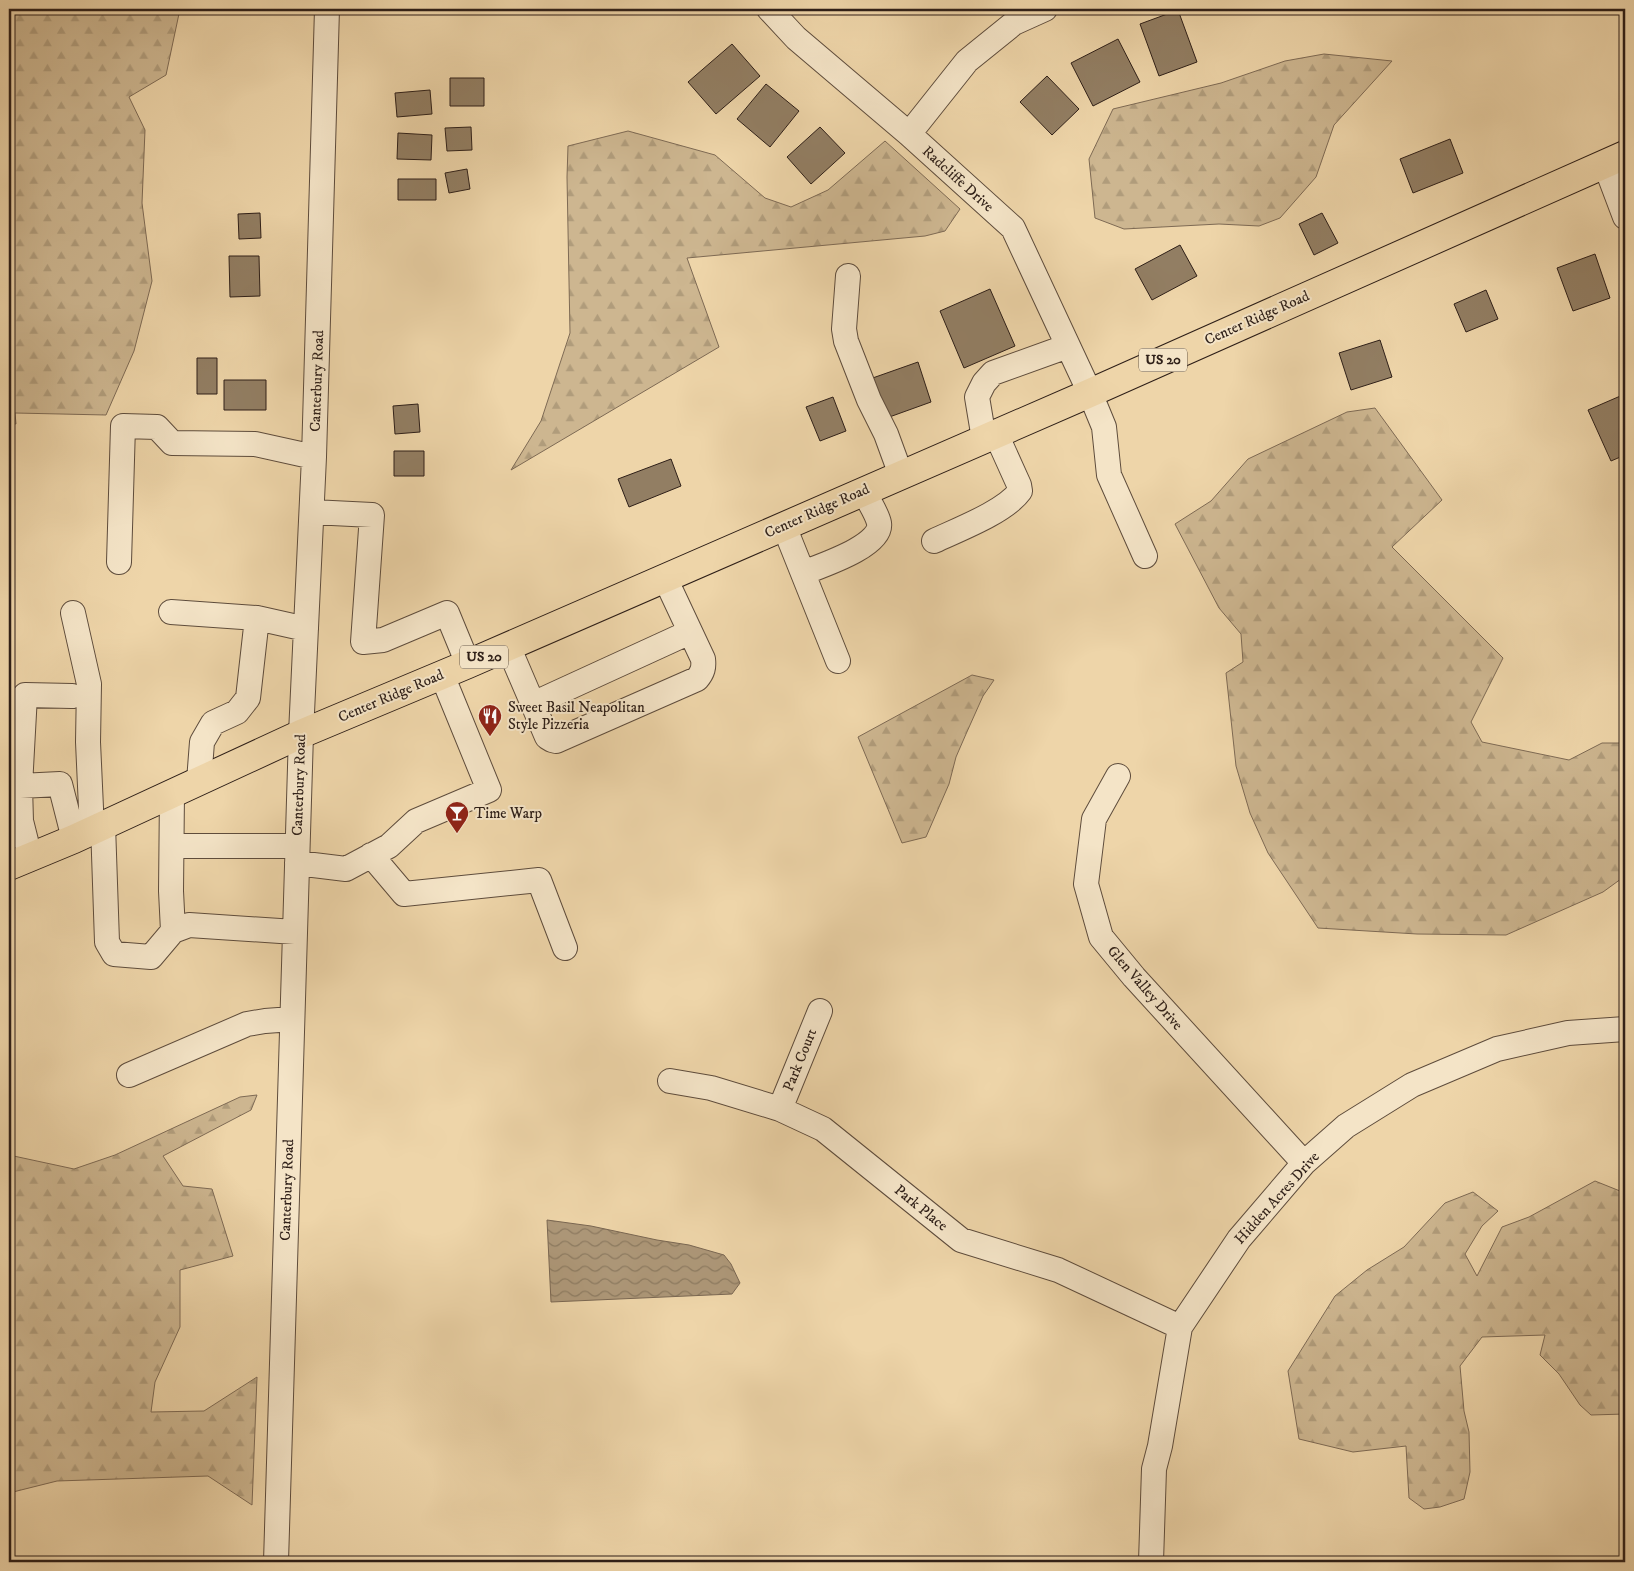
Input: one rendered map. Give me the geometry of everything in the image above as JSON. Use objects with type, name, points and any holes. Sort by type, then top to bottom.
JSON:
[{"type":"main road","name":"Center Ridge Road","points":[[19,862],[301,734],[468,664],[902,475],[1615,159]]},
{"type":"street","name":"Canterbury Road","points":[[276,1562],[297,854],[314,457],[327,9]]},
{"type":"street","name":"Radcliffe Drive","points":[[769,9],[796,38],[909,134],[1012,228],[1090,392],[1104,427],[1109,475],[1145,556]]},
{"type":"street","points":[[909,134],[967,61],[1014,23],[1045,9]]},
{"type":"street","points":[[1615,159],[1625,216]]},
{"type":"street","points":[[848,276],[844,329],[846,341],[869,400],[886,434],[902,475]]},
{"type":"street","points":[[934,542],[998,510],[1020,492],[1019,485],[990,436],[977,397],[984,383],[993,373],[1068,346]]},
{"type":"street","points":[[119,562],[123,426],[157,427],[172,443],[255,444],[314,457]]},
{"type":"street","points":[[803,573],[858,549],[868,543],[876,534],[879,524],[864,491]]},
{"type":"street","points":[[312,512],[372,515],[363,642],[383,640],[447,613],[468,664]]},
{"type":"street","points":[[784,526],[838,662]]},
{"type":"street","points":[[508,646],[547,737],[556,741],[697,679],[702,674],[704,667],[703,659],[665,578]]},
{"type":"street","points":[[73,612],[90,684],[88,742],[90,831],[107,942],[114,954],[150,957],[173,932],[189,926],[295,932]]},
{"type":"street","points":[[171,612],[257,618],[306,629]]},
{"type":"street","points":[[199,781],[202,742],[213,723],[237,712],[248,698],[257,618]]},
{"type":"street","points":[[533,704],[690,632]]},
{"type":"street","points":[[172,846],[297,854],[346,869],[389,846],[416,821],[489,790],[442,675]]},
{"type":"street","points":[[19,862],[20,786],[25,695],[72,696]]},
{"type":"street","name":"Glen Valley Drive","points":[[1118,776],[1094,819],[1086,884],[1101,937],[1134,977],[1304,1163]]},
{"type":"street","points":[[20,786],[60,784],[90,831]]},
{"type":"street","points":[[172,794],[171,891],[173,932]]},
{"type":"street","points":[[371,856],[404,894],[539,880],[565,948]]},
{"type":"street","name":"Park Court","points":[[780,1109],[820,1011]]},
{"type":"street","points":[[129,1075],[247,1024],[292,1019]]},
{"type":"street","name":"Hidden Acres Drive","points":[[1151,1562],[1154,1468],[1160,1446],[1180,1327],[1239,1239],[1304,1163],[1346,1126],[1412,1085],[1497,1049],[1568,1033],[1625,1030]]},
{"type":"street","name":"Park Place","points":[[670,1081],[711,1088],[780,1109],[823,1129],[961,1240],[1058,1270],[1180,1327]]},
{"type":"green space","points":[[9,9],[180,9],[166,75],[129,97],[145,130],[142,203],[152,281],[134,351],[106,415],[15,413],[16,424],[9,423]]},
{"type":"green space","points":[[1324,54],[1392,61],[1334,125],[1316,177],[1280,218],[1259,226],[1219,224],[1124,229],[1095,218],[1089,159],[1113,109],[1221,83],[1285,61]]},
{"type":"green space","points":[[628,131],[715,155],[765,198],[791,207],[828,190],[885,141],[960,209],[945,231],[925,236],[687,258],[719,347],[511,470],[541,421],[570,333],[568,146]]},
{"type":"green space","points":[[1375,408],[1442,500],[1392,547],[1503,658],[1471,722],[1482,742],[1569,760],[1602,743],[1625,743],[1625,876],[1603,892],[1506,935],[1417,934],[1318,928],[1268,853],[1250,813],[1236,766],[1226,673],[1243,662],[1241,634],[1219,608],[1175,524],[1211,501],[1248,459],[1347,412]]},
{"type":"green space","points":[[972,675],[994,680],[983,696],[956,757],[949,784],[926,837],[902,843],[858,737]]},
{"type":"green space","points":[[257,1095],[251,1110],[163,1156],[183,1186],[212,1189],[233,1256],[180,1270],[180,1327],[155,1382],[151,1412],[204,1411],[257,1377],[252,1505],[208,1476],[57,1481],[9,1493],[9,1155],[74,1169],[115,1155],[240,1097]]},
{"type":"green space","points":[[1595,1181],[1625,1193],[1625,1414],[1591,1415],[1580,1405],[1559,1374],[1540,1355],[1545,1335],[1482,1337],[1460,1366],[1464,1411],[1469,1432],[1470,1472],[1464,1499],[1440,1507],[1424,1509],[1409,1498],[1406,1446],[1353,1452],[1299,1439],[1288,1371],[1335,1296],[1367,1270],[1404,1247],[1445,1203],[1473,1192],[1498,1211],[1482,1226],[1465,1254],[1477,1276],[1502,1227],[1529,1217]]},
{"type":"water","points":[[547,1220],[591,1226],[689,1245],[724,1255],[731,1264],[740,1283],[732,1294],[551,1302]]},
{"type":"building","points":[[1178,10],[1197,62],[1159,76],[1140,24]]},
{"type":"building","points":[[1118,39],[1140,82],[1093,106],[1071,63]]},
{"type":"building","points":[[732,44],[760,76],[716,114],[688,82]]},
{"type":"building","points":[[1047,76],[1079,109],[1052,135],[1020,102]]},
{"type":"building","points":[[450,78],[484,78],[484,106],[450,106]]},
{"type":"building","points":[[766,84],[799,111],[770,147],[737,119]]},
{"type":"building","points":[[430,90],[432,114],[397,117],[395,93]]},
{"type":"building","points":[[471,127],[472,150],[447,151],[445,128]]},
{"type":"building","points":[[820,127],[845,153],[811,184],[787,157]]},
{"type":"building","points":[[398,133],[432,135],[431,160],[397,159]]},
{"type":"building","points":[[1450,139],[1463,173],[1413,193],[1400,159]]},
{"type":"building","points":[[467,169],[470,189],[449,193],[445,173]]},
{"type":"building","points":[[398,179],[436,179],[436,200],[398,200]]},
{"type":"building","points":[[260,213],[261,238],[239,239],[238,214]]},
{"type":"building","points":[[1322,213],[1338,243],[1314,255],[1299,224]]},
{"type":"building","points":[[1180,245],[1197,276],[1152,300],[1135,269]]},
{"type":"building","points":[[1595,254],[1610,298],[1573,311],[1557,268]]},
{"type":"building","points":[[229,256],[259,256],[260,296],[230,297]]},
{"type":"building","points":[[990,289],[1015,346],[964,368],[940,311]]},
{"type":"building","points":[[1486,290],[1498,319],[1466,332],[1454,304]]},
{"type":"building","points":[[1380,340],[1392,377],[1351,390],[1339,353]]},
{"type":"building","points":[[197,358],[217,358],[217,394],[197,394]]},
{"type":"building","points":[[918,362],[931,402],[881,420],[867,380]]},
{"type":"building","points":[[224,380],[266,380],[266,410],[224,410]]},
{"type":"building","points":[[1625,394],[1625,455],[1611,461],[1588,410]]},
{"type":"building","points":[[833,397],[846,431],[820,441],[806,407]]},
{"type":"building","points":[[418,404],[420,432],[395,434],[393,406]]},
{"type":"building","points":[[394,451],[424,451],[424,476],[394,476]]},
{"type":"building","points":[[671,459],[681,486],[629,507],[618,479]]},
{"type":"place","name":"Sweet Basil Neapolitan Style Pizzeria","points":[[490,737]]},
{"type":"place","name":"Time Warp","points":[[457,834]]}]
